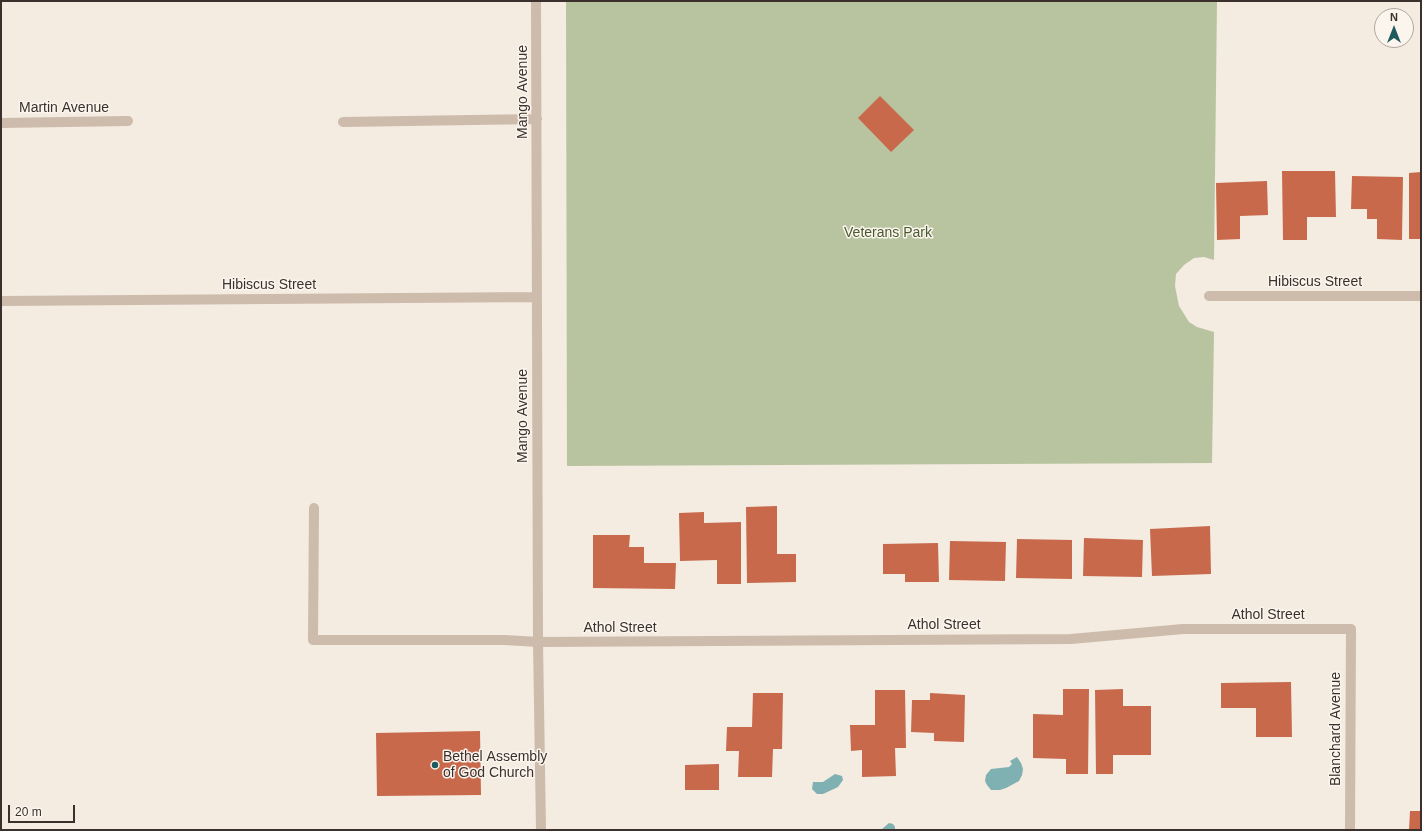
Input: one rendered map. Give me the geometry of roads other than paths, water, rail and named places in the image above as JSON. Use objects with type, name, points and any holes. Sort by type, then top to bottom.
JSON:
[{"type":"street","name":"Mango Avenue","points":[[536,1],[538,642],[541,830]]},
{"type":"street","points":[[343,122],[537,119]]},
{"type":"street","name":"Martin Avenue","points":[[1,122],[128,121]]},
{"type":"street","name":"Hibiscus Street","points":[[1209,296],[1421,296]]},
{"type":"street","name":"Hibiscus Street","points":[[1,302],[537,297]]},
{"type":"street","name":"Athol Street","points":[[314,508],[313,640],[505,640],[538,642],[1071,639],[1183,629],[1351,629]]},
{"type":"street","name":"Blanchard Avenue","points":[[1350,830],[1351,629]]},
{"type":"water","points":[[1017,757],[1023,769],[1019,781],[1000,790],[991,790],[985,781],[986,775],[991,769],[1009,767],[1012,764],[1010,761]]},
{"type":"water","points":[[835,774],[842,776],[843,780],[838,787],[823,794],[817,794],[812,789],[813,782],[823,782]]},
{"type":"water","points":[[889,823],[893,824],[895,830],[879,830],[882,829]]},
{"type":"place","name":"Bethel Assembly of God Church","points":[[435,765]]},
{"type":"park label","name":"Veterans Park","points":[[888,233]]}]
